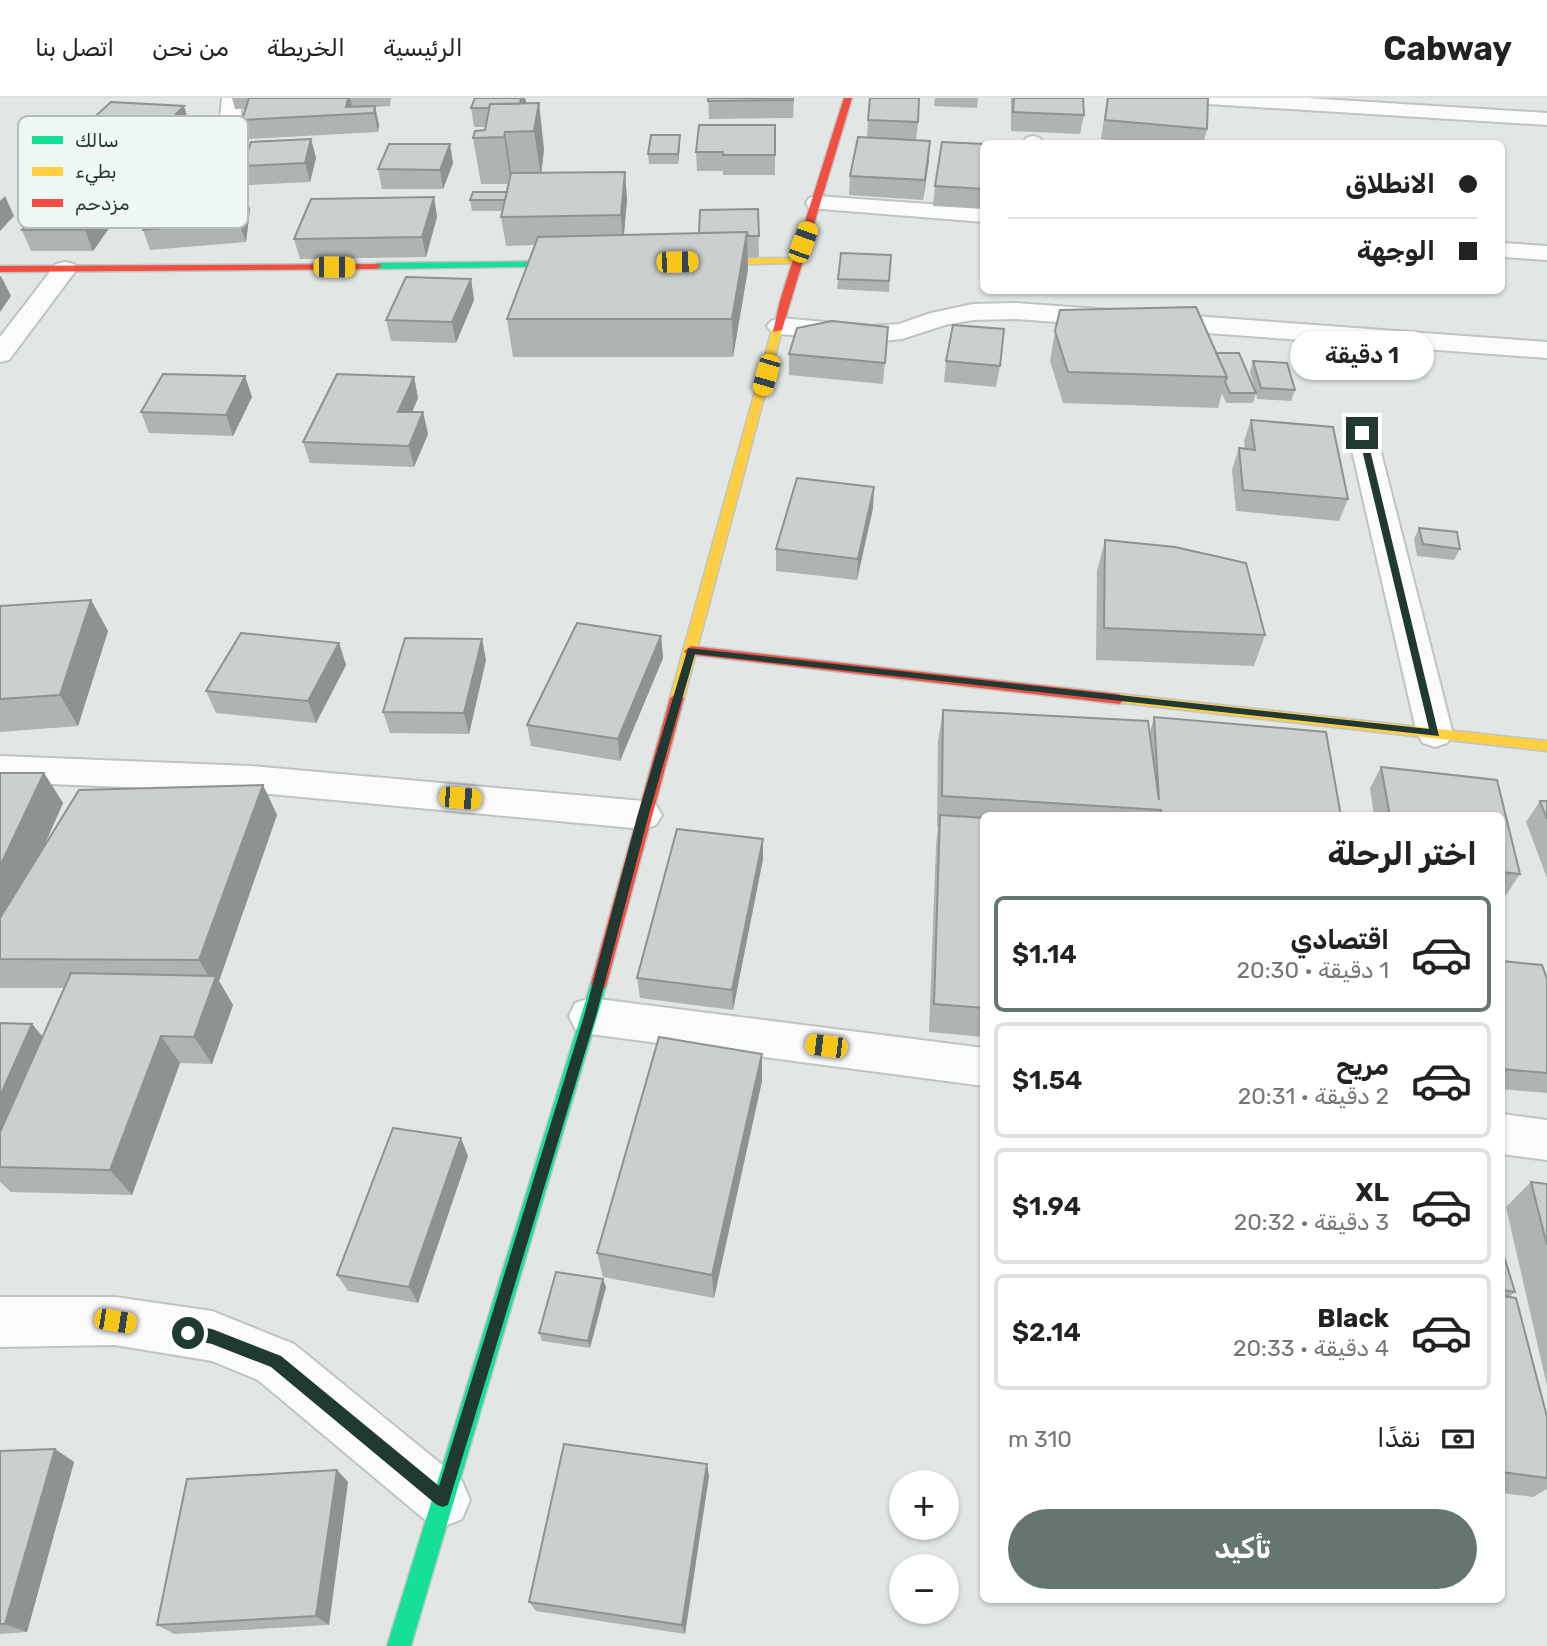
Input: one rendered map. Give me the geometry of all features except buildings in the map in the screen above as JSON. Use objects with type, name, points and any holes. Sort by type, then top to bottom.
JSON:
[{"type":"main road","points":[[399,1646],[590,1016],[796,261],[817,203],[848,98]]},
{"type":"main road","points":[[677,262],[796,261]]},
{"type":"main road","points":[[0,269],[596,263]]},
{"type":"main road","points":[[691,651],[1547,746]]},
{"type":"street","points":[[231,116],[232,98]]},
{"type":"street","points":[[1209,98],[1547,119]]},
{"type":"street","points":[[817,203],[980,215]]},
{"type":"street","points":[[1505,250],[1547,253]]},
{"type":"street","points":[[0,354],[65,269]]},
{"type":"street","points":[[780,326],[872,334],[902,331],[940,318],[972,312],[1016,311],[1547,350]]},
{"type":"street","points":[[1362,433],[1435,734]]},
{"type":"street","points":[[0,769],[250,779],[643,814]]},
{"type":"street","points":[[590,1016],[980,1066]]},
{"type":"street","points":[[1505,1134],[1547,1140]]},
{"type":"street","points":[[0,1322],[115,1321],[212,1336],[276,1362],[443,1500]]},
{"type":"traffic: fast","points":[[377,266],[579,264]]},
{"type":"traffic: fast","points":[[399,1646],[599,983]]},
{"type":"traffic: slow","points":[[695,262],[796,261]]},
{"type":"traffic: slow","points":[[677,698],[777,330]]},
{"type":"traffic: slow","points":[[1119,699],[1547,746]]},
{"type":"traffic: jam","points":[[777,330],[848,98]]},
{"type":"traffic: jam","points":[[0,269],[377,266]]},
{"type":"traffic: jam","points":[[691,651],[1119,699]]},
{"type":"traffic: jam","points":[[599,983],[677,698]]},
{"type":"route","points":[[188,1333],[212,1336],[276,1362],[443,1500],[590,1016],[643,814],[691,651],[1435,734],[1362,433]]}]
